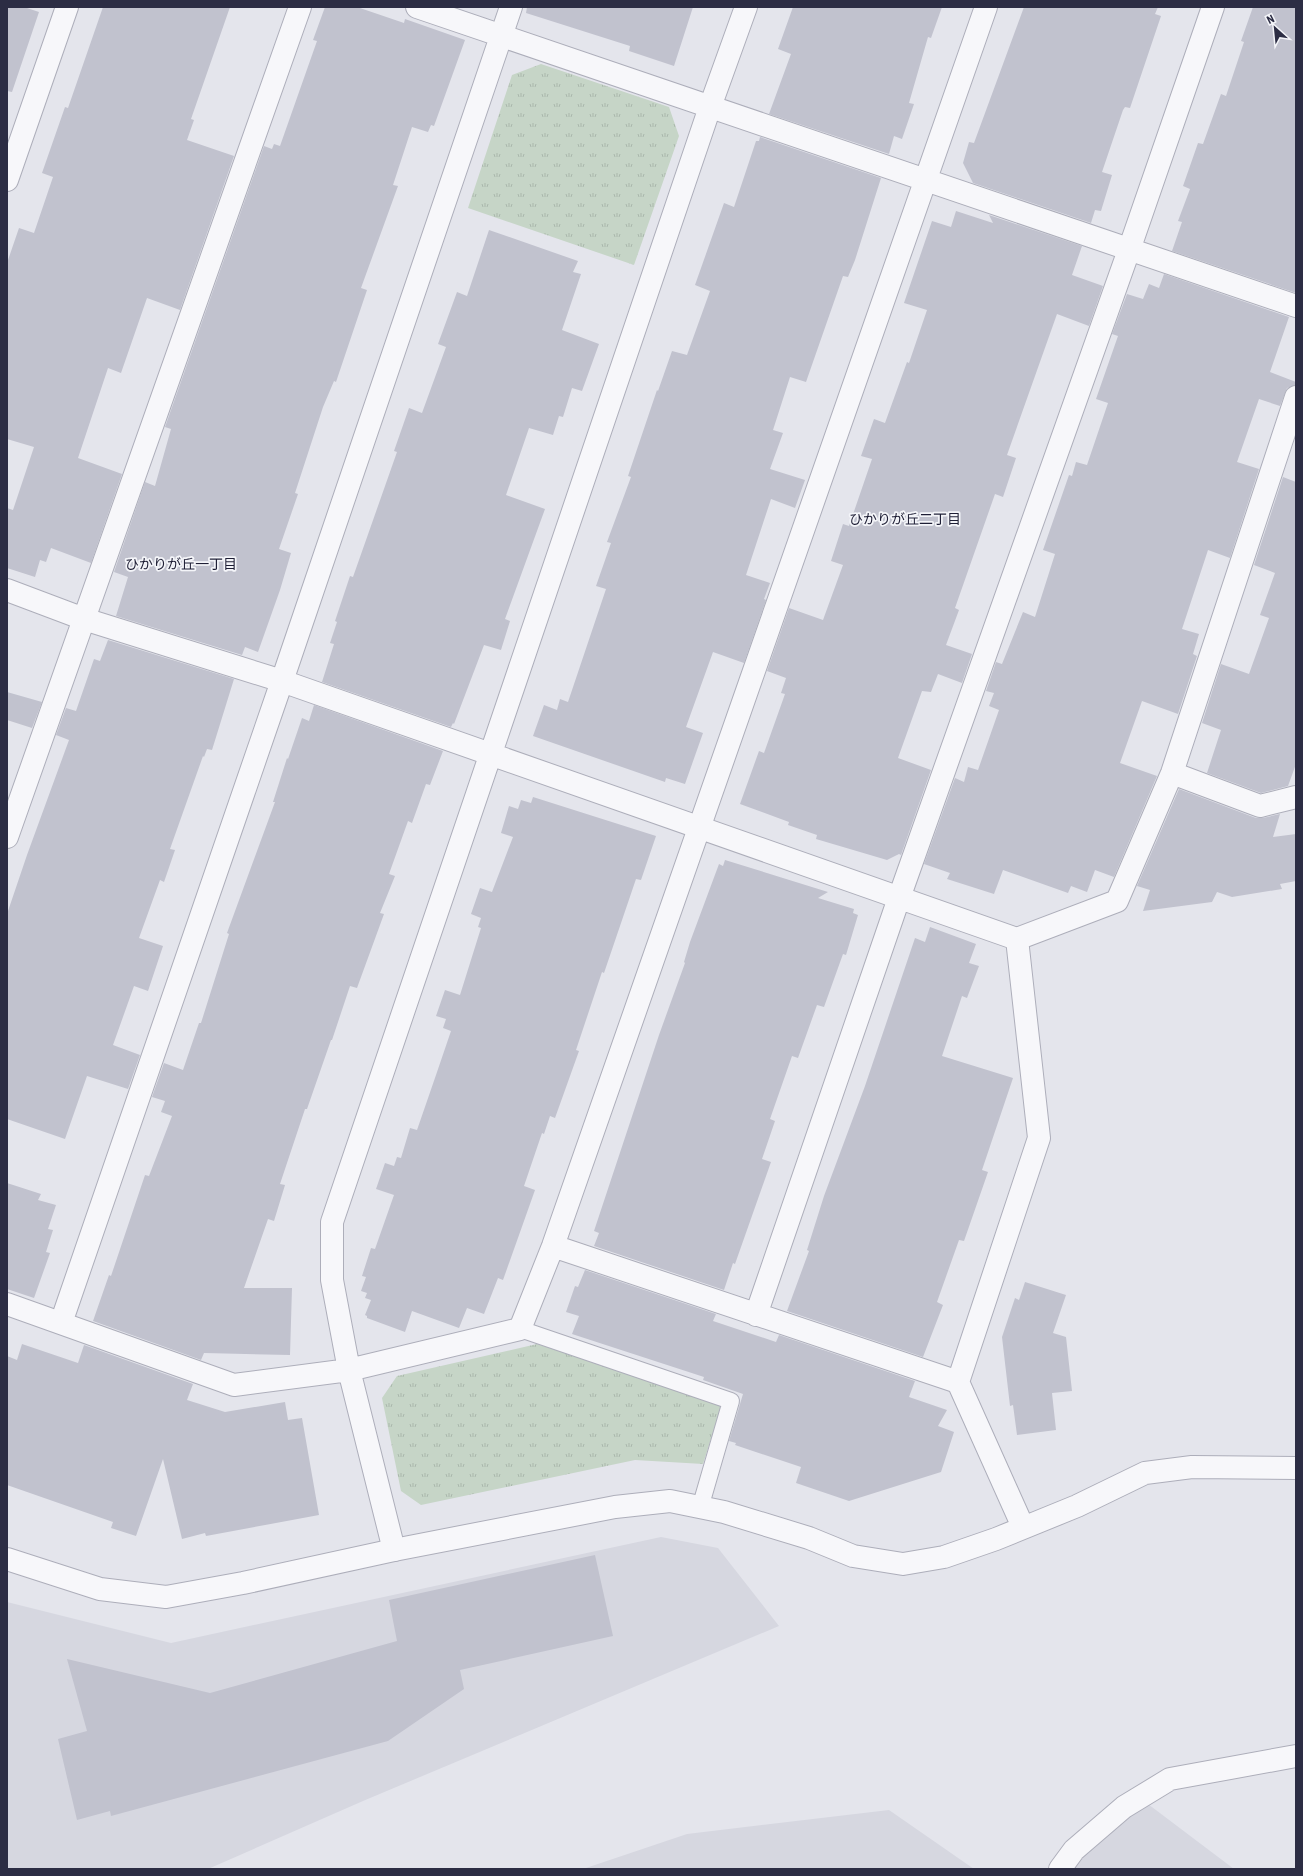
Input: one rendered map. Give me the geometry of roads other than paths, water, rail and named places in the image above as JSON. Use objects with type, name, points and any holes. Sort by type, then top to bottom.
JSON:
[{"type":"street","points":[[7,180],[67,7]]},
{"type":"street","points":[[7,837],[300,7]]},
{"type":"street","points":[[416,7],[1296,306]]},
{"type":"street","points":[[61,1323],[282,681],[511,7]]},
{"type":"street","points":[[394,1550],[349,1370],[332,1280],[332,1222],[710,107],[746,7]]},
{"type":"street","points":[[7,1304],[234,1385],[349,1370],[520,1328],[553,1246],[986,7]]},
{"type":"street","points":[[756,1316],[899,898],[1129,250],[1213,7]]},
{"type":"street","points":[[7,590],[84,619],[282,681],[1017,939],[1117,900],[1172,772],[1296,397]]},
{"type":"street","points":[[1172,772],[1260,806],[1296,797]]},
{"type":"street","points":[[1017,939],[1039,1138],[958,1382],[1023,1527]]},
{"type":"street","points":[[553,1246],[756,1316],[958,1382]]},
{"type":"street","points":[[7,1559],[100,1589],[166,1597],[243,1583],[394,1550],[615,1507],[670,1501],[724,1512],[809,1538],[853,1556],[903,1564],[944,1558],[1077,1506],[1145,1473],[1192,1467],[1296,1468]]},
{"type":"street","points":[[1060,1869],[1074,1850],[1124,1807],[1170,1779],[1296,1756]]},
{"type":"lane","points":[[520,1328],[731,1401],[700,1508]]},
{"type":"district","name":"ひかりが丘二丁目","points":[[905,519]]},
{"type":"district","name":"ひかりが丘一丁目","points":[[181,564]]}]
